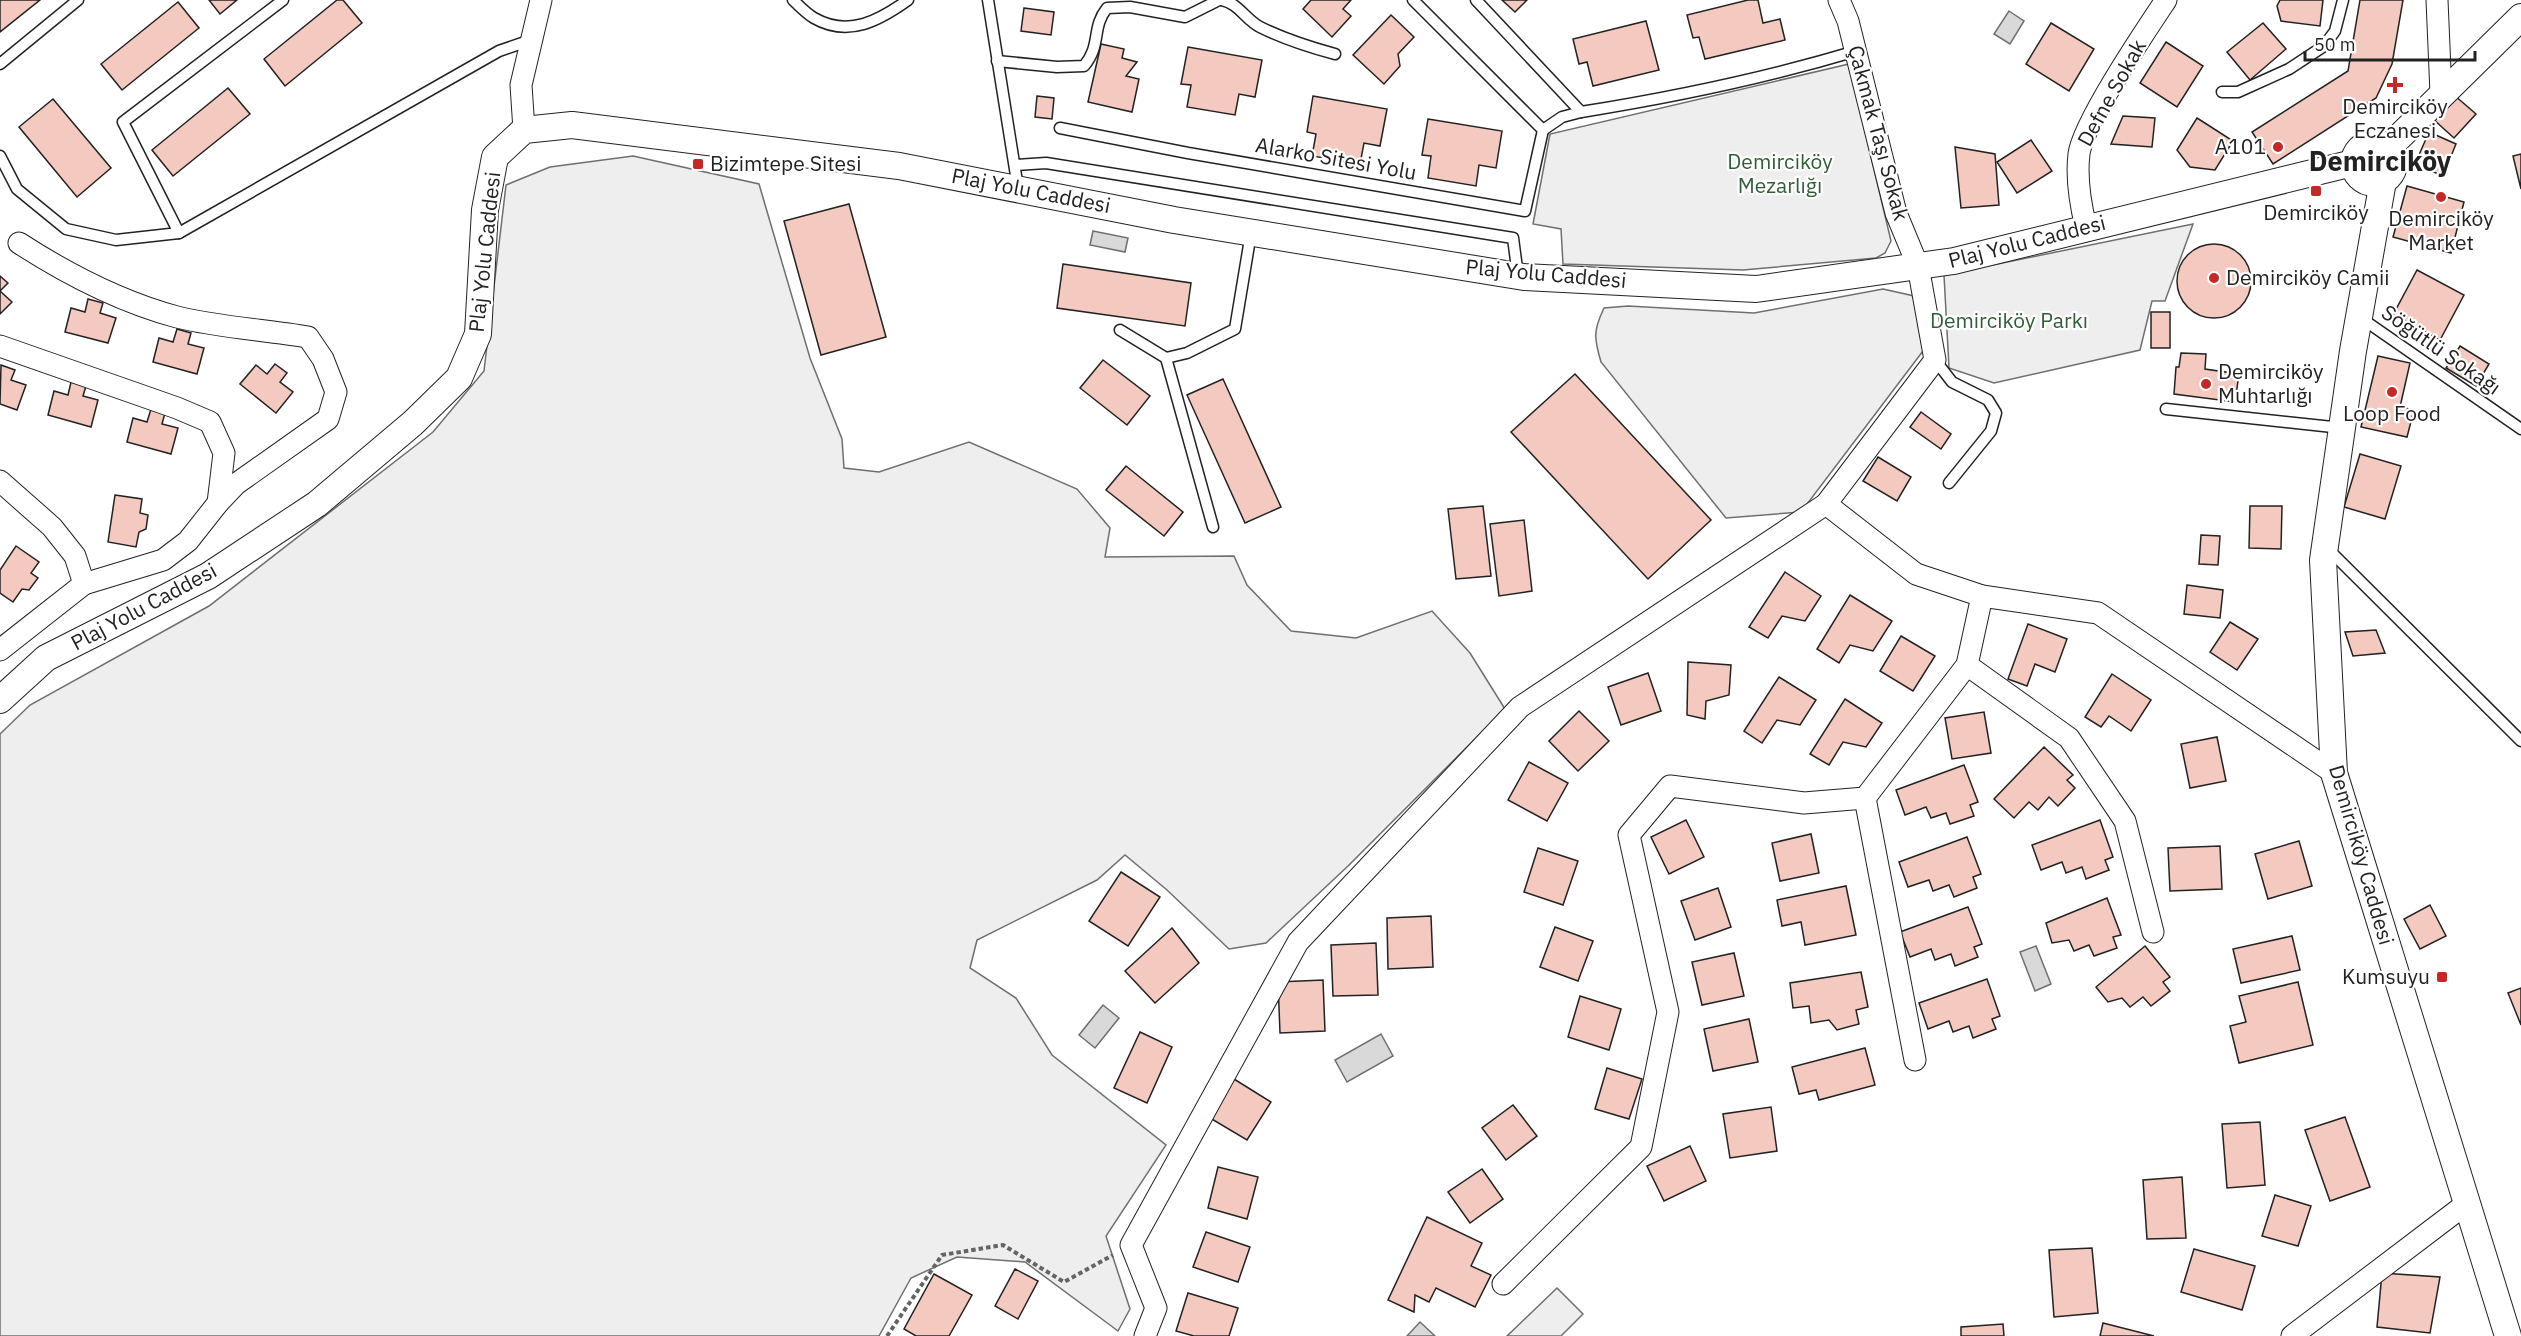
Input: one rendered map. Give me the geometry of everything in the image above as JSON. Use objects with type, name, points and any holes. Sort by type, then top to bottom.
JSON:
[{"type":"street","points":[[524,130],[521,85],[541,0]]},
{"type":"street","name":"Çakmak Taşı Sokak","points":[[1839,0],[1856,51],[1896,213],[1918,266],[1935,360]]},
{"type":"street","name":"Defne Sokak","points":[[2086,227],[2078,196],[2079,151],[2096,115],[2166,0]]},
{"type":"street","points":[[2437,0],[2440,94]]},
{"type":"street","points":[[2388,148],[2440,94],[2521,17]]},
{"type":"street","name":"Plaj Yolu Caddesi","points":[[0,700],[46,658],[208,576],[317,504],[413,423],[459,378],[478,334],[485,210],[495,157],[524,130],[584,127],[898,166],[1016,177],[1174,220],[1518,276],[1756,290],[1954,261],[2353,163]]},
{"type":"street","points":[[2376,142],[2388,148],[2394,159],[2394,166],[2389,177],[2377,183],[2358,176],[2353,163],[2363,145],[2376,142]]},
{"type":"street","name":"Demirciköy Caddesi","points":[[2383,181],[2358,316],[2325,547],[2334,773],[2508,1336]]},
{"type":"street","points":[[0,650],[84,584],[163,560],[188,541],[236,484],[328,419],[336,392],[323,358],[308,337],[177,317],[98,287],[57,267],[19,243]]},
{"type":"street","points":[[0,346],[210,422],[224,453],[218,503]]},
{"type":"street","points":[[1145,1336],[1156,1308],[1131,1245],[1298,942],[1520,707],[1826,504],[1935,360]]},
{"type":"street","points":[[0,481],[52,527],[75,556],[84,584]]},
{"type":"street","points":[[1826,504],[1916,574],[1982,596],[2098,613],[2334,773]]},
{"type":"street","points":[[1503,1284],[1641,1147],[1668,1012],[1629,835],[1670,786],[1804,803],[1865,798],[1967,665],[1982,596]]},
{"type":"street","points":[[1967,665],[2068,738],[2075,747],[2125,821],[2153,932]]},
{"type":"street","points":[[1865,798],[1915,1060]]},
{"type":"street","points":[[2292,1336],[2466,1204]]},
{"type":"lane","points":[[0,64],[78,0]]},
{"type":"lane","points":[[179,233],[123,122],[284,0]]},
{"type":"lane","points":[[793,0],[814,18],[848,28],[881,19],[908,0]]},
{"type":"lane","points":[[988,0],[1016,177],[1046,163],[1513,238],[1518,276]]},
{"type":"lane","points":[[997,61],[1057,67],[1084,66],[1094,54],[1099,18],[1107,8],[1130,7],[1185,17],[1220,0],[1230,2],[1257,26],[1304,45],[1335,54]]},
{"type":"lane","points":[[1413,0],[1543,130],[1562,117],[1581,112],[1687,94],[1769,76],[1856,51]]},
{"type":"lane","points":[[1476,0],[1581,112]]},
{"type":"lane","points":[[2222,92],[2238,92],[2289,69],[2324,46],[2335,31],[2343,0]]},
{"type":"lane","points":[[0,156],[17,189],[66,229],[116,240],[179,233],[499,51],[531,40]]},
{"type":"lane","name":"Alarko Sitesi Yolu","points":[[1060,128],[1211,158],[1525,211],[1543,130]]},
{"type":"lane","points":[[1120,330],[1166,357],[1187,353],[1235,329],[1251,232]]},
{"type":"lane","name":"Söğütlü Sokağı","points":[[2358,316],[2521,429]]},
{"type":"lane","points":[[1166,357],[1213,527]]},
{"type":"lane","points":[[1935,360],[1952,382],[1988,400],[1996,414],[1991,431],[1949,483]]},
{"type":"lane","points":[[2166,409],[2342,428]]},
{"type":"lane","points":[[2325,547],[2521,741]]},
{"type":"path","points":[[887,1336],[942,1255],[1003,1245],[1064,1282],[1131,1245]]},
{"type":"green space","name":"Demirciköy Mezarlığı","points":[[1849,64],[1891,241],[1885,253],[1876,258],[1743,270],[1563,264],[1561,229],[1533,224],[1550,134]]},
{"type":"green space","points":[[633,156],[759,184],[810,358],[842,439],[844,468],[879,472],[969,442],[1077,489],[1110,528],[1105,557],[1234,556],[1247,585],[1291,631],[1356,638],[1432,611],[1470,653],[1505,709],[1348,866],[1266,943],[1229,949],[1167,890],[1125,855],[1097,880],[977,940],[970,968],[1016,998],[1052,1055],[1166,1145],[1106,1236],[1130,1309],[1118,1331],[1025,1262],[957,1257],[911,1278],[879,1336],[0,1336],[0,734],[30,705],[209,606],[433,432],[484,371],[506,185],[550,167]]},
{"type":"green space","name":"Demirciköy Parkı","points":[[2193,224],[2165,301],[2152,301],[2140,350],[1994,383],[1949,368],[1944,275]]},
{"type":"green space","points":[[1883,289],[1914,296],[1926,347],[1801,512],[1726,518],[1601,362],[1597,347],[1596,329],[1604,308],[1628,306],[1754,313]]},
{"type":"green space","points":[[1557,1288],[1583,1314],[1561,1336],[1507,1336]]},
{"type":"shaded area","points":[[2009,11],[2024,21],[2010,44],[1994,34]]},
{"type":"shaded area","points":[[1093,231],[1128,238],[1125,252],[1090,245]]},
{"type":"shaded area","points":[[2036,946],[2051,984],[2035,991],[2020,952]]},
{"type":"shaded area","points":[[1103,1005],[1119,1018],[1095,1048],[1079,1035]]},
{"type":"shaded area","points":[[1381,1034],[1393,1056],[1347,1082],[1335,1060]]},
{"type":"shaded area","points":[[1420,1322],[1435,1336],[1407,1336]]},
{"type":"building","points":[[0,0],[40,0],[0,32]]},
{"type":"building","points":[[209,0],[237,0],[220,14]]},
{"type":"building","points":[[337,0],[343,0],[362,23],[285,86],[264,59]]},
{"type":"building","points":[[1311,0],[1351,0],[1343,9],[1351,16],[1332,37],[1303,9]]},
{"type":"building","points":[[1502,0],[1527,0],[1515,12]]},
{"type":"building","points":[[1748,0],[1758,0],[1763,23],[1780,19],[1785,40],[1705,59],[1699,37],[1693,38],[1687,15]]},
{"type":"building","points":[[2280,0],[2323,0],[2320,26],[2281,21],[2277,6]]},
{"type":"building","points":[[2360,0],[2403,0],[2392,64],[2376,98],[2273,164],[2252,132],[2348,71]]},
{"type":"building","points":[[178,2],[199,28],[122,90],[101,64]]},
{"type":"building","points":[[1024,8],[1054,12],[1051,35],[1021,31]]},
{"type":"building","points":[[1391,15],[1414,37],[1398,54],[1400,66],[1384,84],[1353,55]]},
{"type":"building","points":[[1646,21],[1659,70],[1593,86],[1587,62],[1579,64],[1573,39]]},
{"type":"building","points":[[2051,23],[2094,49],[2069,91],[2026,64]]},
{"type":"building","points":[[2263,23],[2286,49],[2250,80],[2227,52]]},
{"type":"building","points":[[2166,42],[2203,66],[2177,107],[2140,83]]},
{"type":"building","points":[[1101,44],[1124,49],[1122,58],[1137,62],[1126,76],[1139,79],[1132,112],[1088,102]]},
{"type":"building","points":[[1188,47],[1262,60],[1255,97],[1239,94],[1235,115],[1187,107],[1191,85],[1181,84]]},
{"type":"building","points":[[228,88],[250,114],[173,176],[152,150]]},
{"type":"building","points":[[2454,95],[2476,114],[2454,138],[2433,119]]},
{"type":"building","points":[[1037,96],[1054,98],[1052,119],[1035,117]]},
{"type":"building","points":[[1313,96],[1387,109],[1380,146],[1364,143],[1360,164],[1312,156],[1316,134],[1307,132]]},
{"type":"building","points":[[53,99],[111,168],[77,197],[19,127]]},
{"type":"building","points":[[2123,116],[2155,118],[2152,147],[2111,144]]},
{"type":"building","points":[[2197,118],[2233,141],[2215,170],[2190,167],[2177,150]]},
{"type":"building","points":[[1428,119],[1502,131],[1496,168],[1479,165],[1476,186],[1428,178],[1431,156],[1422,155]]},
{"type":"building","points":[[2429,132],[2456,144],[2443,176],[2415,164]]},
{"type":"building","points":[[2031,140],[2052,171],[2017,193],[1997,162]]},
{"type":"building","points":[[1955,147],[1995,154],[1999,205],[1961,208]]},
{"type":"building","points":[[2521,154],[2521,189],[2513,156]]},
{"type":"building","points":[[2407,186],[2464,202],[2451,253],[2393,237]]},
{"type":"building","points":[[849,204],[886,337],[821,355],[784,221]]},
{"type":"building","name":"Demirciköy Camii","points":[[2214,244],[2235,250],[2245,260],[2251,281],[2245,302],[2235,312],[2214,318],[2193,312],[2183,302],[2177,281],[2183,260],[2193,250]]},
{"type":"building","points":[[1063,264],[1191,283],[1185,326],[1057,308]]},
{"type":"building","points":[[2417,270],[2464,295],[2440,340],[2393,315]]},
{"type":"building","points":[[0,276],[8,283],[0,291]]},
{"type":"building","points":[[0,291],[12,302],[0,314]]},
{"type":"building","points":[[88,299],[103,303],[100,313],[116,318],[108,343],[65,332],[71,308],[85,312]]},
{"type":"building","points":[[2151,312],[2170,312],[2170,348],[2151,348]]},
{"type":"building","points":[[177,329],[191,333],[188,344],[204,348],[197,374],[153,362],[159,338],[173,342]]},
{"type":"building","points":[[2460,346],[2489,364],[2476,386],[2446,368]]},
{"type":"building","name":"Demirciköy Muhtarlığı","points":[[2181,353],[2206,354],[2205,369],[2239,374],[2235,402],[2174,394],[2176,367],[2179,367]]},
{"type":"building","points":[[2378,356],[2410,363],[2400,407],[2414,410],[2407,437],[2361,427]]},
{"type":"building","points":[[1103,360],[1150,396],[1127,425],[1080,388]]},
{"type":"building","points":[[275,364],[287,373],[280,382],[293,392],[276,413],[240,384],[256,365],[267,374]]},
{"type":"building","points":[[1,365],[15,370],[11,380],[26,385],[17,410],[0,404]]},
{"type":"building","points":[[1575,374],[1711,520],[1648,579],[1511,432]]},
{"type":"building","points":[[1223,379],[1281,507],[1245,523],[1187,395]]},
{"type":"building","points":[[71,382],[86,386],[83,396],[98,400],[91,427],[48,415],[54,391],[68,395]]},
{"type":"building","points":[[151,409],[165,413],[162,424],[178,428],[171,454],[127,442],[133,418],[147,422]]},
{"type":"building","points":[[1921,412],[1951,434],[1941,449],[1910,427]]},
{"type":"building","points":[[2360,454],[2401,466],[2385,519],[2344,507]]},
{"type":"building","points":[[1878,457],[1911,477],[1897,501],[1863,481]]},
{"type":"building","points":[[1126,466],[1183,512],[1164,536],[1106,490]]},
{"type":"building","points":[[115,495],[142,499],[140,513],[148,515],[146,529],[139,532],[136,547],[108,542]]},
{"type":"building","points":[[1483,506],[1491,576],[1456,579],[1448,509]]},
{"type":"building","points":[[2250,506],[2282,506],[2281,549],[2249,548]]},
{"type":"building","points":[[1524,520],[1532,591],[1499,596],[1490,524]]},
{"type":"building","points":[[2201,535],[2220,536],[2218,565],[2199,564]]},
{"type":"building","points":[[16,546],[39,562],[31,573],[38,578],[29,590],[22,589],[13,602],[0,593],[0,570]]},
{"type":"building","points":[[1785,572],[1821,596],[1805,621],[1782,616],[1768,638],[1749,627]]},
{"type":"building","points":[[2187,585],[2223,590],[2220,618],[2184,614]]},
{"type":"building","points":[[1850,595],[1892,621],[1873,651],[1850,645],[1839,663],[1817,649]]},
{"type":"building","points":[[2230,622],[2258,639],[2237,670],[2210,652]]},
{"type":"building","points":[[2028,624],[2067,639],[2055,672],[2035,664],[2027,686],[2008,679]]},
{"type":"building","points":[[2376,630],[2385,653],[2353,656],[2345,632]]},
{"type":"building","points":[[1901,636],[1935,656],[1913,691],[1880,671]]},
{"type":"building","points":[[1688,662],[1731,665],[1729,695],[1706,701],[1705,719],[1687,715]]},
{"type":"building","points":[[1648,673],[1661,711],[1621,725],[1608,687]]},
{"type":"building","points":[[2112,674],[2151,700],[2131,731],[2109,716],[2101,727],[2085,717]]},
{"type":"building","points":[[1779,677],[1816,700],[1800,725],[1777,720],[1762,743],[1744,731]]},
{"type":"building","points":[[1845,699],[1882,723],[1866,747],[1843,742],[1829,765],[1810,754]]},
{"type":"building","points":[[1579,711],[1609,741],[1578,771],[1549,741]]},
{"type":"building","points":[[1984,712],[1991,753],[1952,759],[1945,718]]},
{"type":"building","points":[[2217,737],[2226,781],[2190,788],[2181,744]]},
{"type":"building","points":[[2044,747],[2073,775],[2067,780],[2075,788],[2058,806],[2049,797],[2038,810],[2029,802],[2014,818],[1994,799]]},
{"type":"building","points":[[1529,762],[1568,783],[1547,821],[1508,800]]},
{"type":"building","points":[[1964,765],[1978,802],[1970,805],[1974,816],[1950,824],[1946,813],[1931,818],[1926,807],[1905,815],[1896,790]]},
{"type":"building","points":[[1686,820],[1704,857],[1669,874],[1651,837]]},
{"type":"building","points":[[2100,820],[2113,857],[2105,860],[2109,870],[2086,879],[2082,867],[2066,873],[2062,862],[2041,870],[2032,845]]},
{"type":"building","points":[[1811,834],[1819,873],[1780,881],[1772,843]]},
{"type":"building","points":[[1967,837],[1981,874],[1973,877],[1977,888],[1954,897],[1949,885],[1933,891],[1929,880],[1908,887],[1899,862]]},
{"type":"building","points":[[2299,841],[2312,886],[2268,899],[2255,854]]},
{"type":"building","points":[[2220,846],[2222,889],[2170,891],[2168,848]]},
{"type":"building","points":[[1538,848],[1578,861],[1563,905],[1524,892]]},
{"type":"building","points":[[1121,872],[1160,897],[1128,946],[1089,921]]},
{"type":"building","points":[[1846,886],[1856,935],[1805,945],[1801,922],[1782,926],[1777,900]]},
{"type":"building","points":[[1718,888],[1731,927],[1695,940],[1681,901]]},
{"type":"building","points":[[2107,898],[2121,935],[2113,937],[2117,948],[2094,956],[2089,945],[2074,951],[2069,940],[2052,943],[2046,923]]},
{"type":"building","points":[[2430,905],[2446,936],[2420,949],[2404,919]]},
{"type":"building","points":[[1968,907],[1982,944],[1974,947],[1978,957],[1955,966],[1951,954],[1935,960],[1931,949],[1910,957],[1900,932]]},
{"type":"building","points":[[1431,916],[1433,967],[1388,969],[1387,918]]},
{"type":"building","points":[[1555,927],[1593,941],[1578,981],[1540,967]]},
{"type":"building","points":[[1172,928],[1199,963],[1155,1003],[1125,971]]},
{"type":"building","points":[[2292,936],[2300,970],[2241,983],[2233,949]]},
{"type":"building","points":[[1376,943],[1378,995],[1333,996],[1331,945]]},
{"type":"building","points":[[2145,946],[2170,977],[2163,982],[2170,991],[2151,1006],[2143,997],[2130,1007],[2122,998],[2108,1002],[2096,987]]},
{"type":"building","points":[[1734,953],[1744,996],[1702,1005],[1692,962]]},
{"type":"building","points":[[1861,972],[1868,1007],[1856,1010],[1859,1024],[1837,1030],[1829,1020],[1811,1023],[1809,1006],[1793,1008],[1790,983]]},
{"type":"building","points":[[1987,979],[2000,1016],[1992,1019],[1996,1029],[1973,1038],[1969,1026],[1953,1032],[1949,1021],[1928,1029],[1919,1003]]},
{"type":"building","points":[[1323,980],[1325,1031],[1280,1033],[1278,982]]},
{"type":"building","points":[[2298,982],[2313,1045],[2239,1063],[2230,1026],[2246,1022],[2239,996]]},
{"type":"building","points":[[2521,988],[2521,1025],[2508,993]]},
{"type":"building","points":[[1580,996],[1621,1009],[1609,1050],[1568,1037]]},
{"type":"building","points":[[1749,1019],[1758,1062],[1713,1071],[1704,1029]]},
{"type":"building","points":[[1140,1032],[1172,1047],[1147,1103],[1114,1088]]},
{"type":"building","points":[[1865,1048],[1875,1085],[1819,1100],[1816,1090],[1799,1094],[1792,1067]]},
{"type":"building","points":[[1607,1068],[1642,1079],[1629,1119],[1595,1109]]},
{"type":"building","points":[[1234,1079],[1271,1102],[1247,1140],[1210,1118]]},
{"type":"building","points":[[1513,1105],[1537,1136],[1506,1160],[1482,1128]]},
{"type":"building","points":[[1771,1107],[1777,1151],[1730,1158],[1723,1114]]},
{"type":"building","points":[[2345,1117],[2370,1187],[2330,1201],[2305,1130]]},
{"type":"building","points":[[2260,1122],[2265,1185],[2227,1188],[2222,1124]]},
{"type":"building","points":[[1690,1146],[1706,1181],[1664,1201],[1647,1166]]},
{"type":"building","points":[[1218,1167],[1258,1177],[1247,1219],[1208,1208]]},
{"type":"building","points":[[1482,1169],[1503,1199],[1470,1223],[1448,1192]]},
{"type":"building","points":[[2182,1177],[2186,1238],[2147,1239],[2143,1180]]},
{"type":"building","points":[[2275,1195],[2311,1206],[2298,1246],[2262,1236]]},
{"type":"building","points":[[1427,1217],[1482,1243],[1471,1266],[1491,1275],[1475,1307],[1436,1288],[1429,1302],[1415,1295],[1414,1312],[1388,1300]]},
{"type":"building","points":[[1206,1232],[1250,1247],[1238,1282],[1193,1267]]},
{"type":"building","points":[[2092,1248],[2098,1313],[2054,1317],[2049,1250]]},
{"type":"building","points":[[2194,1249],[2255,1266],[2242,1310],[2181,1292]]},
{"type":"building","points":[[1015,1269],[1038,1281],[1018,1319],[995,1306]]},
{"type":"building","points":[[2382,1273],[2440,1277],[2430,1333],[2377,1327]]},
{"type":"building","points":[[934,1274],[972,1295],[949,1336],[916,1336],[904,1329]]},
{"type":"building","points":[[1188,1293],[1238,1308],[1229,1336],[1194,1336],[1176,1331]]},
{"type":"building","points":[[2103,1323],[2154,1336],[2100,1336]]},
{"type":"building","points":[[2003,1324],[2004,1336],[1961,1336],[1961,1327]]},
{"type":"place","name":"Demirciköy Eczanesi","points":[[2395,85]]},
{"type":"place","name":"A101","points":[[2278,147]]},
{"type":"place","name":"Bizimtepe Sitesi","points":[[698,164]]},
{"type":"place","name":"Demirciköy","points":[[2316,191]]},
{"type":"place","name":"Demirciköy Market","points":[[2441,197]]},
{"type":"place","name":"Demirciköy Camii","points":[[2214,278]]},
{"type":"place","name":"Demirciköy Muhtarlığı","points":[[2206,384]]},
{"type":"place","name":"Loop Food","points":[[2392,392]]},
{"type":"place","name":"Kumsuyu","points":[[2442,977]]},
{"type":"district","name":"Demirciköy","points":[[2380,162]]}]
